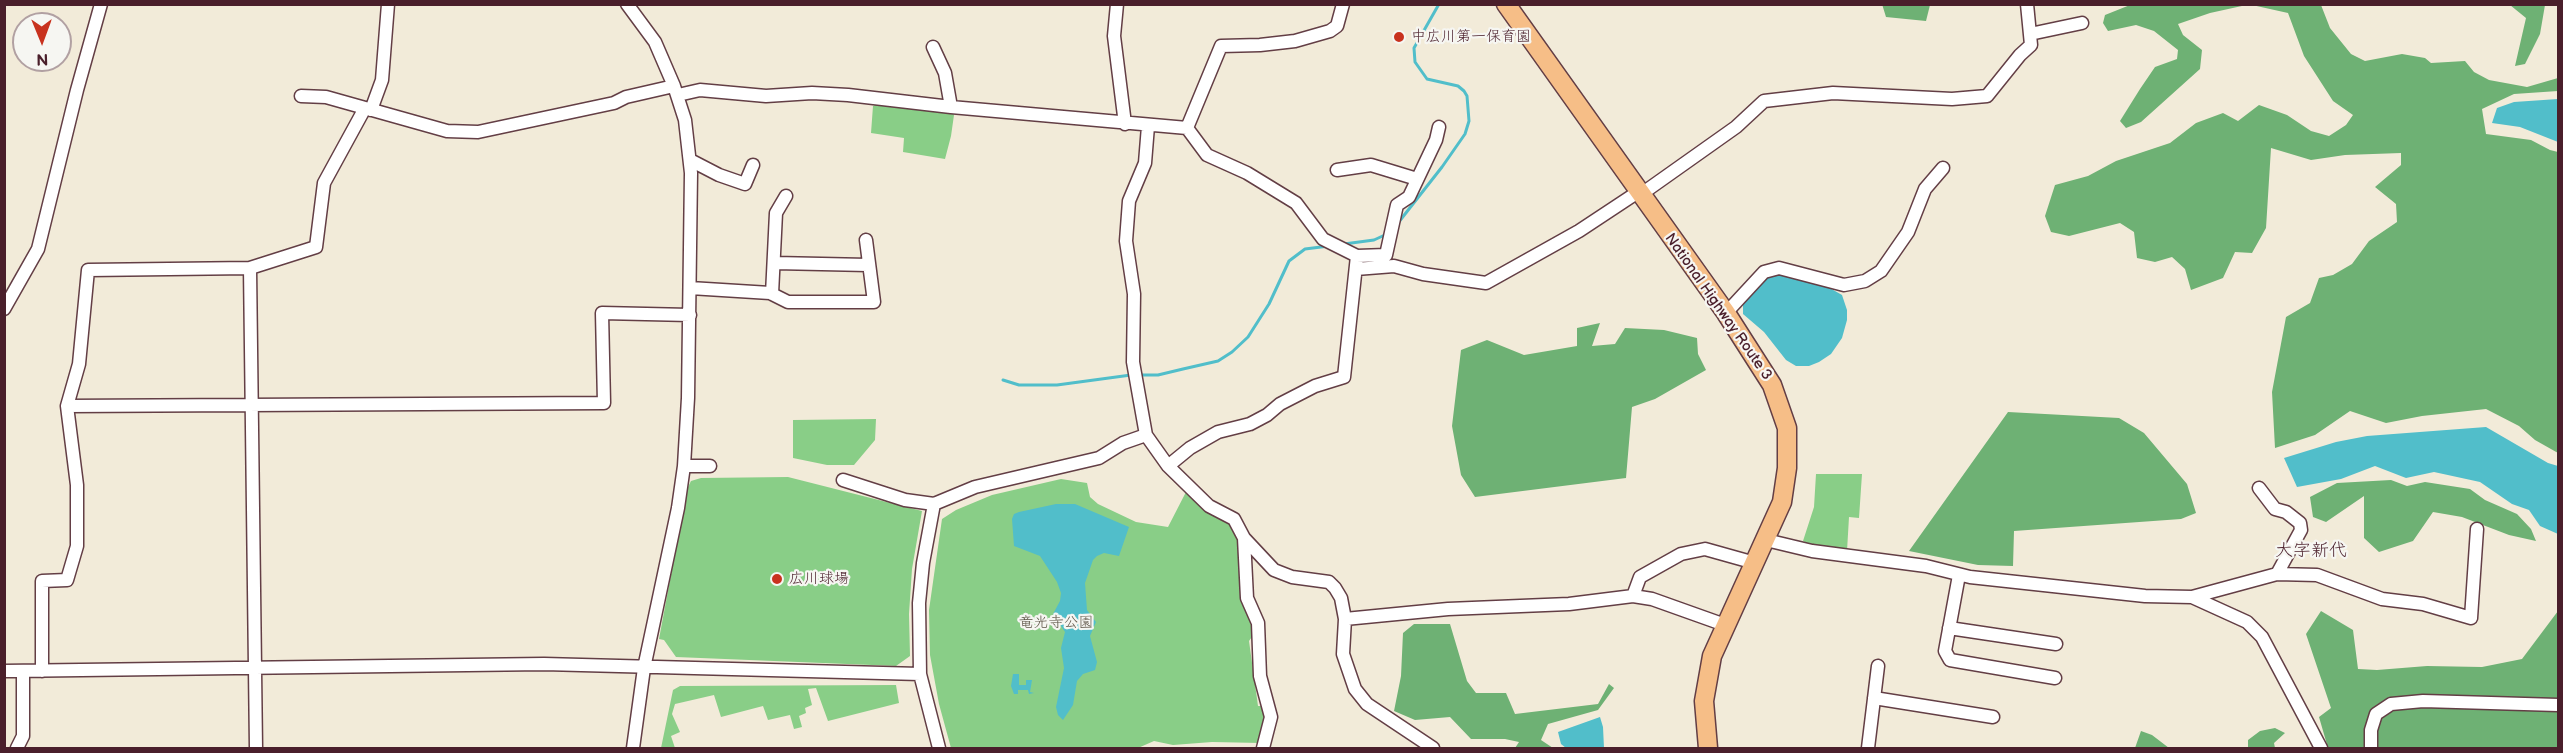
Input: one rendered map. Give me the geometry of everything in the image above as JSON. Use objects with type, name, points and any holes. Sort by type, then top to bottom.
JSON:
[{"type":"highway","name":"National Highway Route 3","points":[[1506,4],[1726,314],[1772,384],[1787,428],[1787,468],[1782,502],[1712,656],[1704,700],[1708,748]]},
{"type":"street","points":[[4,309],[38,249],[77,90],[101,4]]},
{"type":"street","points":[[42,671],[42,580],[67,580],[77,546],[77,485],[68,406],[79,364],[88,270],[250,268],[316,247],[324,183],[368,109],[382,80],[388,4]]},
{"type":"street","points":[[627,4],[655,42],[676,90],[685,120],[690,160],[690,315],[684,466],[678,508],[644,668],[633,748]]},
{"type":"street","points":[[1117,4],[1114,36],[1125,124]]},
{"type":"street","points":[[1187,128],[1221,46],[1295,41],[1330,31],[1337,26],[1343,4]]},
{"type":"street","points":[[1356,269],[1394,266],[1432,276],[1486,283],[1579,231],[1639,194],[1736,127],[1764,101],[1833,93],[1952,99],[1987,96],[2031,45],[2027,4]]},
{"type":"street","points":[[2030,34],[2082,23]]},
{"type":"street","points":[[933,47],[945,73],[951,107]]},
{"type":"street","points":[[301,96],[326,97],[447,131],[478,132],[614,103],[626,98],[676,90],[766,96],[812,93],[1187,128],[1208,155],[1247,173],[1296,203],[1323,239],[1357,256],[1386,255],[1397,205],[1409,196],[1436,140],[1439,127]]},
{"type":"street","points":[[1148,126],[1145,163],[1129,201],[1126,241],[1134,294],[1133,362],[1146,435],[1168,466],[1209,506],[1234,519],[1244,538],[1274,570],[1293,578],[1329,582],[1341,598],[1344,619],[1343,654],[1354,689],[1367,704],[1433,748]]},
{"type":"street","points":[[690,160],[719,175],[746,184],[753,165]]},
{"type":"street","points":[[1337,170],[1371,165],[1418,179]]},
{"type":"street","points":[[1726,314],[1764,272],[1779,268],[1844,285],[1865,281],[1881,272],[1908,232],[1925,189],[1943,168]]},
{"type":"street","points":[[772,294],[776,213],[786,196]]},
{"type":"street","points":[[690,288],[772,294],[788,302],[874,302],[866,240]]},
{"type":"street","points":[[1168,466],[1190,448],[1218,432],[1250,424],[1267,415],[1280,404],[1315,386],[1344,377],[1357,256]]},
{"type":"street","points":[[774,263],[868,265]]},
{"type":"street","points":[[250,268],[256,748]]},
{"type":"street","points":[[68,406],[604,403],[602,314],[690,315]]},
{"type":"street","points":[[843,480],[905,500],[934,504],[975,487],[1100,458],[1123,443],[1146,435]]},
{"type":"street","points":[[684,466],[710,466]]},
{"type":"street","points":[[2259,488],[2275,509],[2286,512],[2300,523],[2301,530],[2277,574]]},
{"type":"street","points":[[934,504],[923,563],[919,603],[920,674],[939,748]]},
{"type":"street","points":[[1766,540],[1812,551],[1926,566],[1959,574],[2145,596],[2192,597],[2277,574],[2317,575],[2382,599],[2423,604],[2471,618],[2477,529]]},
{"type":"street","points":[[1244,538],[1247,598],[1258,623],[1260,676],[1271,717],[1263,748]]},
{"type":"street","points":[[1633,597],[1640,577],[1681,554],[1705,549],[1755,563]]},
{"type":"street","points":[[1959,574],[1945,651],[1950,660],[2055,678]]},
{"type":"street","points":[[1344,619],[1448,609],[1569,604],[1633,597],[1652,599],[1725,625]]},
{"type":"street","points":[[2192,597],[2247,622],[2262,637],[2321,748]]},
{"type":"street","points":[[1949,628],[2056,644]]},
{"type":"street","points":[[4,671],[544,664],[920,674]]},
{"type":"street","points":[[1868,748],[1878,666]]},
{"type":"street","points":[[16,748],[23,736],[23,671]]},
{"type":"street","points":[[1874,698],[1993,717]]},
{"type":"street","points":[[2371,748],[2371,730],[2376,714],[2391,704],[2423,701],[2559,705]]},
{"type":"green space","points":[[1882,4],[1930,5],[1926,21],[1886,17]]},
{"type":"green space","points":[[2251,4],[2210,13],[2178,24],[2183,35],[2202,50],[2200,69],[2141,122],[2126,128],[2120,121],[2140,89],[2155,67],[2177,59],[2178,50],[2154,31],[2136,25],[2108,31],[2103,23],[2105,15],[2130,5]]},
{"type":"green space","points":[[2252,5],[2321,5],[2330,28],[2351,54],[2365,61],[2402,54],[2425,58],[2431,63],[2465,61],[2474,72],[2489,80],[2527,87],[2558,78],[2558,91],[2514,94],[2482,109],[2486,134],[2531,140],[2558,152],[2558,453],[2535,440],[2519,426],[2486,409],[2422,416],[2386,423],[2350,411],[2315,435],[2275,448],[2272,392],[2286,317],[2310,303],[2319,278],[2333,275],[2352,264],[2369,241],[2397,222],[2396,204],[2375,187],[2401,165],[2401,153],[2345,155],[2311,160],[2271,148],[2266,228],[2252,253],[2235,252],[2223,278],[2191,290],[2185,269],[2172,257],[2155,262],[2137,258],[2134,232],[2120,223],[2069,236],[2051,232],[2045,216],[2055,185],[2088,176],[2116,161],[2170,143],[2196,123],[2223,113],[2238,121],[2259,105],[2287,115],[2311,131],[2329,136],[2346,125],[2353,115],[2333,101],[2304,56],[2288,13]]},
{"type":"green space","points":[[2510,5],[2545,5],[2540,34],[2525,64],[2515,66],[2526,18]]},
{"type":"green space","points":[[879,103],[952,112],[954,115],[951,136],[945,159],[903,152],[904,138],[871,133],[873,106]]},
{"type":"green space","points":[[1600,323],[1592,346],[1615,344],[1625,328],[1664,330],[1697,338],[1698,354],[1706,370],[1655,399],[1632,407],[1626,478],[1475,497],[1461,475],[1452,426],[1461,350],[1487,340],[1524,355],[1577,346],[1577,328]]},
{"type":"green space","points":[[2008,412],[2119,418],[2144,433],[2187,484],[2196,513],[2181,519],[2014,531],[2013,566],[1978,565],[1909,551]]},
{"type":"green space","points":[[876,419],[875,440],[854,465],[827,465],[793,458],[793,420]]},
{"type":"green space","points":[[1816,474],[1862,474],[1859,518],[1849,517],[1847,551],[1817,548],[1803,541],[1814,507]]},
{"type":"green space","points":[[788,477],[922,511],[912,569],[909,614],[910,656],[896,666],[676,657],[664,640],[659,639],[687,489],[691,481],[701,478]]},
{"type":"green space","name":"竜光寺公園","points":[[1061,479],[1087,483],[1090,497],[1098,504],[1136,522],[1168,527],[1186,492],[1213,514],[1228,521],[1237,539],[1241,594],[1254,634],[1249,641],[1258,706],[1264,706],[1264,730],[1261,743],[1212,742],[1173,745],[1154,741],[1138,748],[951,748],[939,704],[930,655],[929,610],[942,519],[956,510],[992,495]]},
{"type":"green space","points":[[2391,480],[2407,486],[2425,482],[2470,489],[2485,500],[2517,514],[2531,529],[2536,541],[2509,535],[2462,517],[2433,512],[2413,541],[2379,552],[2364,538],[2364,496],[2326,522],[2313,517],[2310,497],[2337,483]]},
{"type":"green space","points":[[2321,611],[2353,630],[2358,669],[2377,670],[2427,666],[2482,667],[2522,659],[2558,611],[2558,748],[2328,748],[2319,717],[2331,708],[2306,634]]},
{"type":"green space","points":[[1414,624],[1450,624],[1467,681],[1476,693],[1506,693],[1515,714],[1598,704],[1609,684],[1614,688],[1598,710],[1548,724],[1541,740],[1553,748],[1515,748],[1519,742],[1505,739],[1471,739],[1450,717],[1415,720],[1394,711],[1401,676],[1403,633]]},
{"type":"green space","points":[[896,685],[899,703],[828,721],[816,688],[808,689],[812,705],[805,708],[806,713],[799,716],[802,727],[794,729],[790,715],[768,720],[763,706],[721,717],[714,695],[675,704],[672,714],[680,732],[671,736],[675,748],[661,748],[673,690],[680,686]]},
{"type":"green space","points":[[2275,728],[2285,733],[2274,743],[2275,748],[2248,748],[2248,740],[2260,731]]},
{"type":"green space","points":[[2141,731],[2152,735],[2169,748],[2135,748]]},
{"type":"water","points":[[2558,99],[2558,142],[2520,127],[2492,123],[2497,108],[2514,102]]},
{"type":"water","points":[[1776,273],[1828,287],[1842,295],[1847,310],[1847,320],[1842,338],[1831,354],[1819,362],[1809,366],[1796,366],[1786,360],[1764,332],[1743,314],[1743,305],[1768,275]]},
{"type":"water","points":[[2486,427],[2548,463],[2558,466],[2558,534],[2540,526],[2529,510],[2512,504],[2480,482],[2434,472],[2406,478],[2375,466],[2341,479],[2297,487],[2284,458],[2336,442],[2367,436]]},
{"type":"water","points":[[1056,504],[1075,504],[1129,527],[1119,556],[1104,553],[1097,556],[1093,560],[1085,583],[1087,610],[1096,622],[1090,636],[1097,662],[1095,670],[1083,674],[1077,681],[1073,705],[1063,720],[1058,715],[1056,707],[1064,668],[1061,648],[1065,632],[1053,614],[1060,601],[1061,593],[1057,582],[1040,556],[1014,546],[1012,519],[1014,514],[1019,512]]},
{"type":"water","points":[[1013,674],[1019,674],[1019,685],[1026,685],[1026,680],[1032,680],[1030,692],[1034,693],[1029,694],[1028,690],[1018,690],[1018,694],[1014,694],[1011,686]]},
{"type":"water","points":[[1600,717],[1604,748],[1566,748],[1561,744],[1558,732]]},
{"type":"waterway","points":[[1398,223],[1465,134],[1469,121],[1467,96],[1464,91],[1458,86],[1427,79],[1415,62],[1414,48],[1439,4]]},
{"type":"waterway","points":[[1344,244],[1374,240],[1387,234]]},
{"type":"waterway","points":[[1138,375],[1158,375],[1218,361],[1232,352],[1248,337],[1269,304],[1289,261],[1305,249],[1329,246]]},
{"type":"waterway","points":[[1003,380],[1019,385],[1057,385],[1131,375]]},
{"type":"place","name":"中広川第一保育園","points":[[1399,37]]},
{"type":"place","name":"広川球場","points":[[777,579]]},
{"type":"district","name":"大字新代","points":[[2311,551]]}]
